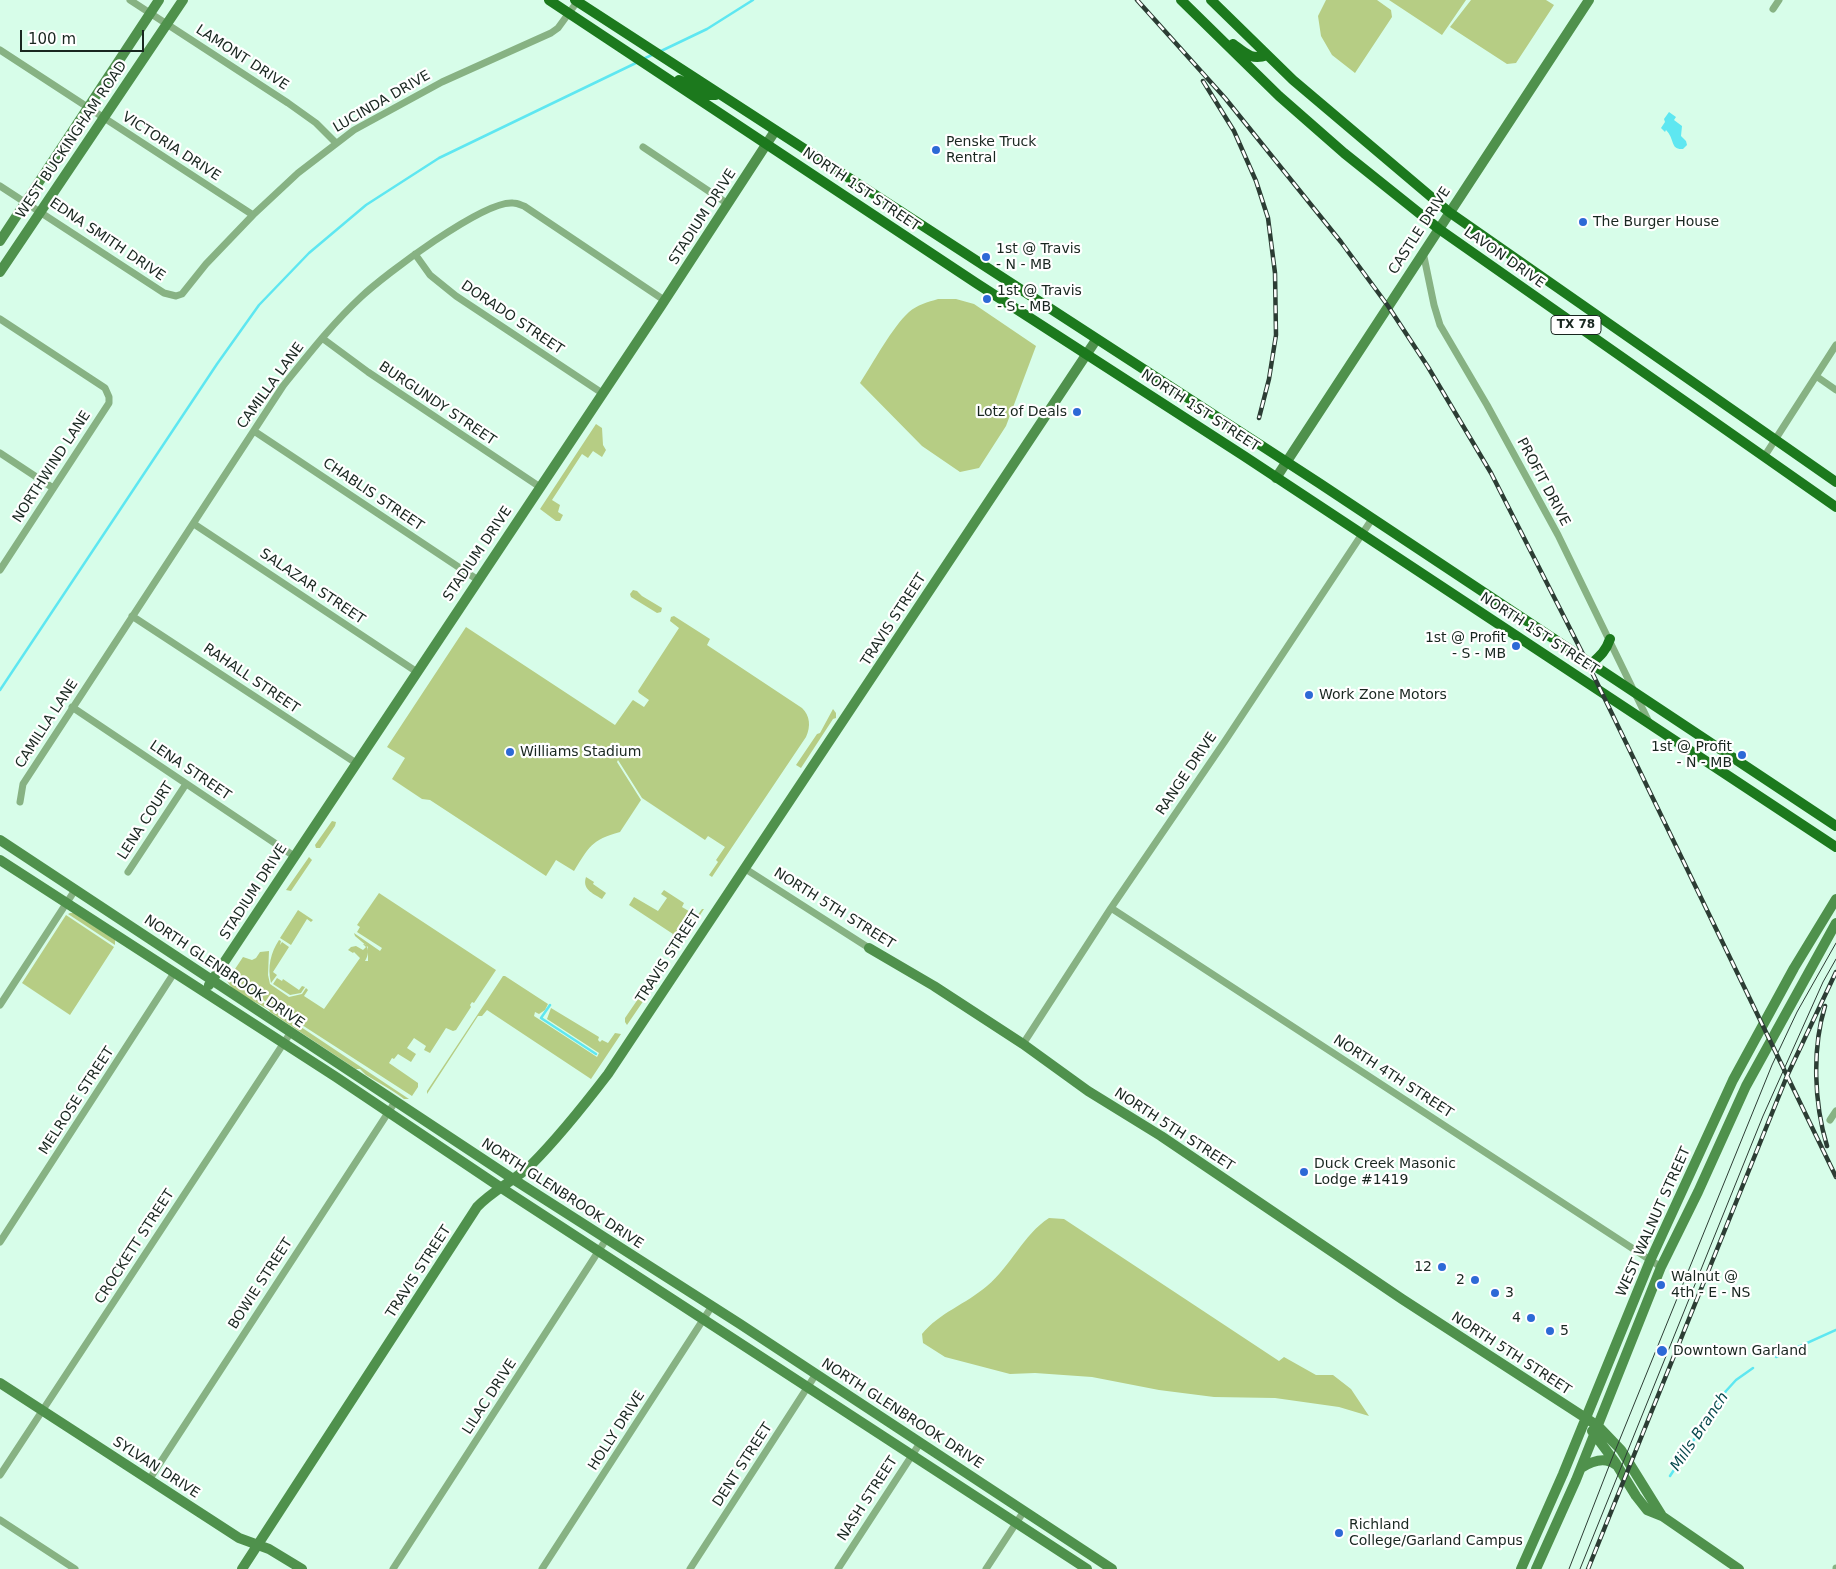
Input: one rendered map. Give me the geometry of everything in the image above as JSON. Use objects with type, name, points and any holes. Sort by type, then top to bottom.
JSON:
[{"type":"main road","name":"WEST BUCKINGHAM ROAD","points":[[0,241],[159,0]]},
{"type":"main road","name":"WEST BUCKINGHAM ROAD","points":[[0,272],[183,0]]},
{"type":"main road","name":"NORTH 1ST STREET","points":[[549,0],[987,291],[1112,370],[1649,722],[1836,847]]},
{"type":"main road","name":"LAVON DRIVE","points":[[1181,0],[1279,96],[1344,153],[1438,228],[1836,507]]},
{"type":"main road","name":"LAVON DRIVE","points":[[1211,0],[1267,54],[1358,136],[1449,212],[1836,482]]},
{"type":"main road","name":"CASTLE DRIVE","points":[[1276,478],[1589,0]]},
{"type":"main road","name":"NORTH 1ST STREET","points":[[576,1],[668,59],[997,276],[1287,462],[1836,826]]},
{"type":"main road","points":[[1203,21],[1248,55],[1259,58],[1267,54]]},
{"type":"main road","points":[[653,69],[710,95],[719,94]]},
{"type":"main road","name":"STADIUM DRIVE","points":[[204,993],[775,131]]},
{"type":"main road","points":[[987,291],[997,276]]},
{"type":"main road","name":"TRAVIS STREET","points":[[242,1569],[477,1207],[541,1154],[600,1085],[1096,340]]},
{"type":"main road","points":[[1112,370],[1121,356]]},
{"type":"main road","points":[[1502,627],[1512,612]]},
{"type":"main road","points":[[1590,664],[1603,654],[1610,640]]},
{"type":"main road","name":"NORTH GLENBROOK DRIVE","points":[[0,840],[395,1102],[712,1306],[1112,1569]]},
{"type":"main road","name":"NORTH GLENBROOK DRIVE","points":[[0,860],[283,1043],[500,1187],[705,1318],[912,1456],[1087,1569]]},
{"type":"main road","name":"WEST WALNUT STREET","points":[[1521,1569],[1650,1261],[1733,1080],[1794,968],[1836,898]]},
{"type":"main road","name":"WEST WALNUT STREET","points":[[1536,1569],[1581,1468],[1661,1267],[1698,1192],[1746,1086],[1836,923]]},
{"type":"main road","name":"NORTH 5TH STREET","points":[[869,948],[934,986],[1023,1044],[1088,1091],[1168,1141],[1376,1282],[1585,1419],[1622,1450],[1662,1516]]},
{"type":"main road","points":[[1794,968],[1807,974]]},
{"type":"main road","name":"SYLVAN DRIVE","points":[[0,1383],[239,1538],[268,1549],[302,1569]]},
{"type":"main road","name":"NORTH 5TH STREET","points":[[1596,1430],[1636,1496],[1647,1510],[1662,1516],[1739,1569]]},
{"type":"main road","points":[[1581,1468],[1601,1460],[1611,1461],[1617,1466]]},
{"type":"street","name":"LAMONT DRIVE","points":[[130,0],[288,103],[316,123],[336,143]]},
{"type":"street","points":[[1773,9],[1779,0]]},
{"type":"street","name":"LUCINDA DRIVE","points":[[176,296],[182,294],[206,264],[253,215],[298,173],[336,143],[358,128],[442,82],[551,33],[558,28],[569,14],[576,1]]},
{"type":"street","name":"VICTORIA DRIVE","points":[[0,50],[253,215]]},
{"type":"street","points":[[644,147],[728,204]]},
{"type":"street","name":"EDNA SMITH DRIVE","points":[[0,186],[164,294],[176,296]]},
{"type":"street","name":"CAMILLA LANE","points":[[20,802],[23,784],[72,706],[194,524],[283,386],[322,338],[362,296],[415,254],[445,233],[488,210],[513,202],[524,206],[664,300]]},
{"type":"street","name":"PROFIT DRIVE","points":[[1423,252],[1440,325],[1517,458],[1558,535],[1649,722]]},
{"type":"street","name":"DORADO STREET","points":[[415,254],[430,275],[456,296],[602,393]]},
{"type":"street","name":"NORTHWIND LANE","points":[[0,319],[105,388],[109,397],[109,403],[0,570]]},
{"type":"street","name":"BURGUNDY STREET","points":[[322,338],[368,372],[540,487]]},
{"type":"street","points":[[1764,457],[1836,345]]},
{"type":"street","points":[[1816,376],[1836,390]]},
{"type":"street","name":"CHABLIS STREET","points":[[254,431],[478,580]]},
{"type":"street","points":[[0,453],[54,488]]},
{"type":"street","name":"RANGE DRIVE","points":[[1023,1044],[1111,908],[1372,518]]},
{"type":"street","name":"SALAZAR STREET","points":[[194,524],[417,672]]},
{"type":"street","name":"RAHALL STREET","points":[[132,616],[356,763]]},
{"type":"street","name":"LENA STREET","points":[[72,706],[294,856]]},
{"type":"street","name":"LENA COURT","points":[[128,872],[186,784]]},
{"type":"street","name":"NORTH 5TH STREET","points":[[744,868],[869,948]]},
{"type":"street","points":[[0,1005],[75,890]]},
{"type":"street","name":"NORTH 4TH STREET","points":[[1111,908],[1661,1267]]},
{"type":"street","name":"MELROSE STREET","points":[[0,1242],[174,973]]},
{"type":"street","name":"CROCKETT STREET","points":[[0,1475],[291,1032]]},
{"type":"street","name":"BOWIE STREET","points":[[149,1480],[395,1102]]},
{"type":"street","points":[[1830,1120],[1836,1111]]},
{"type":"street","name":"LILAC DRIVE","points":[[393,1569],[607,1238]]},
{"type":"street","name":"HOLLY DRIVE","points":[[542,1569],[712,1306]]},
{"type":"street","name":"DENT STREET","points":[[690,1569],[816,1374]]},
{"type":"street","name":"NASH STREET","points":[[838,1569],[920,1443]]},
{"type":"street","points":[[986,1569],[1024,1511]]},
{"type":"street","points":[[0,1520],[75,1569]]},
{"type":"green space","points":[[1326,0],[1377,0],[1391,10],[1392,17],[1355,73],[1332,55],[1321,36],[1318,16]]},
{"type":"green space","points":[[1389,0],[1466,0],[1442,35]]},
{"type":"green space","points":[[1471,0],[1546,0],[1554,5],[1516,63],[1507,64],[1450,27]]},
{"type":"green space","points":[[938,299],[956,299],[974,304],[1036,346],[1006,426],[979,468],[960,472],[922,446],[860,383],[903,318],[916,307]]},
{"type":"green space","points":[[596,424],[602,428],[603,445],[606,450],[602,457],[593,451],[588,458],[582,454],[552,500],[560,505],[558,512],[563,515],[560,521],[556,521],[540,509]]},
{"type":"green space","points":[[633,590],[662,608],[661,612],[657,613],[631,597],[630,594]]},
{"type":"green space","points":[[674,616],[710,639],[707,645],[802,708],[807,714],[809,721],[806,737],[712,877],[709,875],[725,847],[708,836],[705,840],[642,798],[618,760],[617,762],[641,800],[620,832],[603,838],[592,846],[574,871],[556,860],[546,876],[430,800],[422,799],[392,779],[405,758],[387,747],[466,627],[615,725],[633,700],[644,707],[649,700],[638,691],[679,628],[670,621],[671,617]]},
{"type":"green space","points":[[833,709],[836,713],[836,718],[833,719],[801,768],[796,765],[817,734],[820,733]]},
{"type":"green space","points":[[332,821],[336,822],[335,826],[320,848],[316,848],[315,845]]},
{"type":"green space","points":[[309,857],[312,860],[291,891],[286,890]]},
{"type":"green space","points":[[586,877],[606,893],[602,899],[591,893],[587,888],[585,885]]},
{"type":"green space","points":[[664,890],[684,903],[682,907],[697,916],[704,909],[672,957],[669,952],[675,941],[671,938],[673,934],[629,905],[634,897],[658,911],[667,898],[661,894]]},
{"type":"green space","points":[[379,893],[496,970],[474,1003],[472,1002],[470,1005],[471,1007],[456,1030],[453,1031],[446,1028],[430,1053],[424,1050],[426,1046],[414,1038],[407,1048],[416,1054],[411,1062],[398,1054],[394,1059],[392,1058],[389,1063],[418,1083],[418,1087],[412,1096],[302,1025],[286,1017],[283,1013],[229,978],[243,957],[252,960],[260,952],[269,951],[268,975],[270,984],[289,997],[302,994],[306,988],[308,990],[304,996],[324,1009],[360,958],[354,952],[348,950],[356,946],[363,950],[366,947],[354,933],[380,951],[382,948],[357,932],[360,927],[357,925]]},
{"type":"green space","points":[[298,910],[313,920],[311,922],[307,919],[291,945],[280,938]]},
{"type":"green space","points":[[74,913],[115,940],[115,945],[68,914]]},
{"type":"green space","points":[[66,915],[114,947],[70,1015],[22,983]]},
{"type":"green space","points":[[279,940],[281,941],[280,945],[282,942],[289,947],[273,972],[277,975],[271,983],[270,960]]},
{"type":"green space","points":[[662,965],[666,966],[649,990],[647,984]]},
{"type":"green space","points":[[503,976],[548,1004],[545,1010],[539,1014],[535,1012],[534,1016],[597,1057],[599,1053],[547,1019],[551,1008],[599,1037],[598,1040],[600,1042],[602,1040],[608,1043],[615,1033],[621,1034],[591,1079],[487,1010],[482,1016],[478,1016],[427,1094],[427,1091]]},
{"type":"green space","points":[[277,978],[282,981],[283,979],[299,990],[302,986],[305,987],[301,993],[290,995],[273,984]]},
{"type":"green space","points":[[229,980],[409,1099],[404,1099],[366,1075],[360,1069],[356,1069],[269,1010],[241,994],[231,986],[227,981]]},
{"type":"green space","points":[[638,999],[644,1000],[627,1025],[625,1018]]},
{"type":"green space","points":[[1049,1218],[1064,1219],[1279,1361],[1284,1357],[1316,1375],[1333,1375],[1351,1389],[1369,1416],[1339,1407],[1275,1398],[1214,1397],[1159,1390],[1092,1377],[1035,1373],[1010,1374],[945,1357],[923,1343],[922,1334],[936,1320],[987,1286],[1032,1233]]},
{"type":"water","points":[[1669,112],[1676,117],[1674,120],[1682,126],[1681,136],[1687,145],[1683,149],[1676,148],[1669,133],[1661,128]]},
{"type":"waterway","points":[[659,52],[707,29],[753,0]]},
{"type":"waterway","points":[[643,59],[654,54]]},
{"type":"waterway","points":[[0,690],[217,364],[259,305],[309,253],[366,205],[439,158],[638,62]]},
{"type":"waterway","points":[[550,1005],[541,1018],[596,1054]]},
{"type":"waterway","name":"Mills Branch","points":[[1776,1357],[1836,1330]]},
{"type":"waterway","name":"Mills Branch","points":[[1670,1476],[1726,1391],[1736,1380],[1753,1368]]},
{"type":"tram line","points":[[1569,1569],[1772,1065],[1797,1012],[1836,943]]},
{"type":"tram line","points":[[1580,1569],[1763,1116],[1823,982],[1836,959]]},
{"type":"railway","points":[[1137,0],[1225,98],[1341,242],[1388,306],[1428,367],[1491,473],[1587,662],[1836,1177]]},
{"type":"railway","points":[[1203,81],[1234,131],[1256,181],[1268,218],[1275,273],[1276,335],[1269,379],[1259,418]]},
{"type":"railway","points":[[1588,1569],[1787,1076],[1836,972]]},
{"type":"railway","points":[[1825,1006],[1818,1040],[1816,1076],[1819,1112],[1827,1146]]},
{"type":"place","name":"Penske Truck Rentral","points":[[936,150]]},
{"type":"place","name":"The Burger House","points":[[1583,222]]},
{"type":"place","name":"1st @ Travis - N - MB","points":[[986,257]]},
{"type":"place","name":"1st @ Travis - S - MB","points":[[987,299]]},
{"type":"place","name":"Lotz of Deals","points":[[1077,412]]},
{"type":"place","name":"1st @ Profit - S - MB","points":[[1516,646]]},
{"type":"place","name":"Work Zone Motors","points":[[1309,695]]},
{"type":"place","name":"Williams Stadium","points":[[510,752]]},
{"type":"place","name":"1st @ Profit - N - MB","points":[[1742,755]]},
{"type":"place","name":"Duck Creek Masonic Lodge #1419","points":[[1304,1172]]},
{"type":"place","name":"12","points":[[1442,1267]]},
{"type":"place","name":"2","points":[[1475,1280]]},
{"type":"place","name":"Walnut @ 4th - E - NS","points":[[1661,1285]]},
{"type":"place","name":"3","points":[[1495,1293]]},
{"type":"place","name":"4","points":[[1531,1318]]},
{"type":"place","name":"5","points":[[1550,1331]]},
{"type":"place","name":"Downtown Garland","points":[[1662,1351]]},
{"type":"place","name":"Richland College/Garland Campus","points":[[1339,1533]]}]
